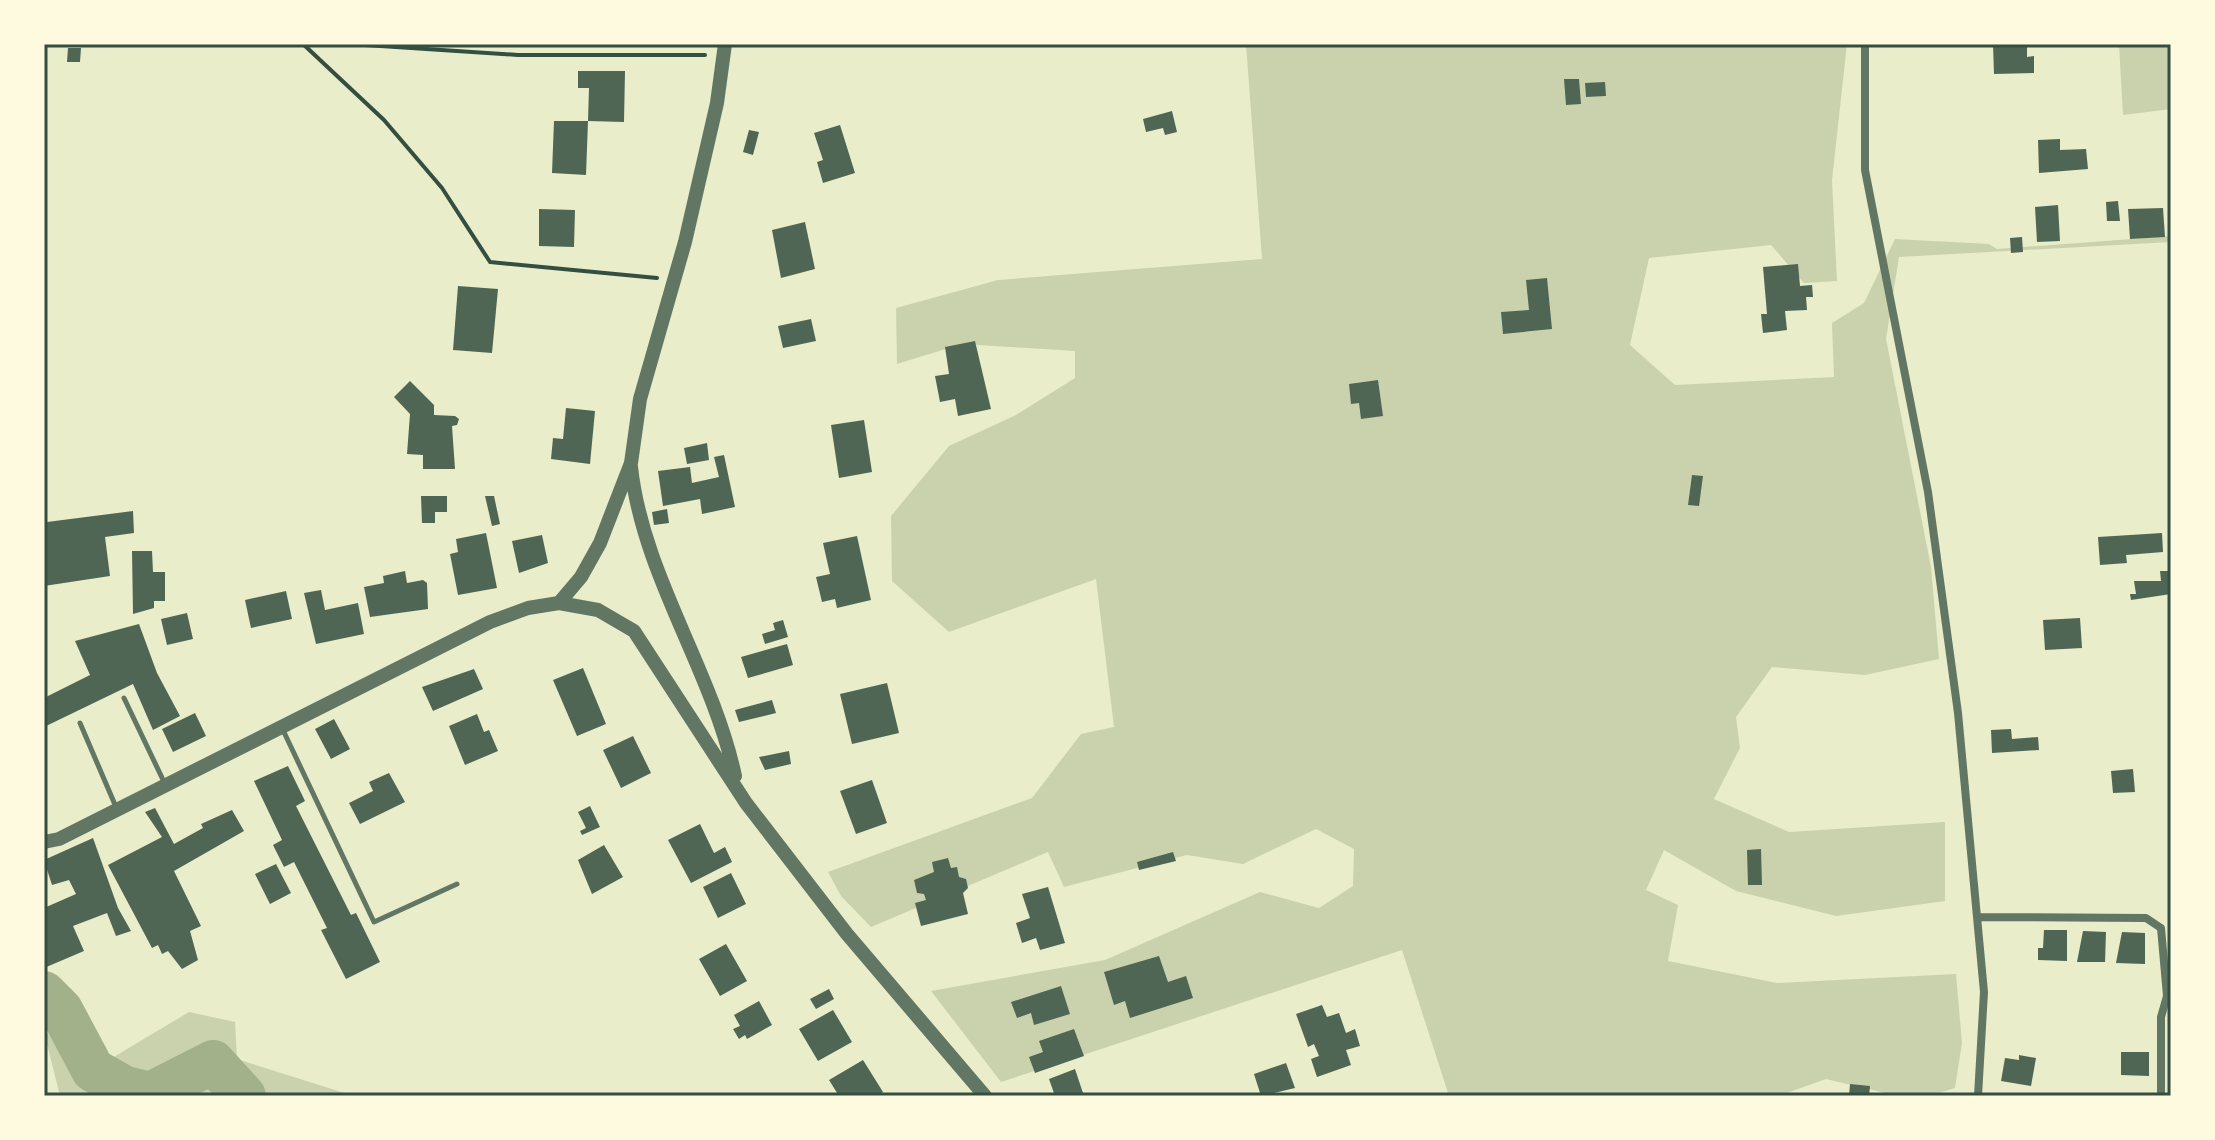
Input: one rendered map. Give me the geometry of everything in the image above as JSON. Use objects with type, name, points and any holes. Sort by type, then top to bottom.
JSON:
[{"type":"street","points":[[1865,44],[1865,170],[1928,492],[1958,713],[1984,992],[1978,1096]]},
{"type":"street","points":[[559,603],[581,577],[600,543],[631,463],[640,399],[675,280],[717,103],[724,50]]},
{"type":"street","points":[[631,463],[642,531],[719,719],[736,783]]},
{"type":"street","points":[[44,842],[59,839],[490,622],[528,608],[559,603],[598,610],[634,631],[736,783],[746,803],[847,934],[985,1096]]},
{"type":"street","points":[[1977,917],[2146,918],[2161,928],[2167,996],[2161,1017],[2161,1096]]},
{"type":"lane","points":[[124,698],[166,786]]},
{"type":"lane","points":[[80,723],[117,810]]},
{"type":"lane","points":[[282,727],[374,922],[457,884]]},
{"type":"path","points":[[303,44],[384,120],[442,188],[490,262],[675,280]]},
{"type":"path","points":[[350,44],[518,55],[724,50]]},
{"type":"green space","points":[[1246,44],[1847,44],[1832,180],[1837,281],[1804,283],[1771,245],[1649,258],[1630,345],[1675,385],[1834,377],[1832,323],[1864,303],[1895,239],[1989,244],[1997,249],[2171,236],[2171,242],[1899,257],[1886,339],[1931,567],[1939,659],[1865,675],[1772,667],[1736,717],[1740,748],[1714,799],[1789,832],[1945,822],[1945,901],[1836,916],[1736,891],[1664,850],[1646,890],[1678,905],[1668,961],[1777,983],[1956,974],[1962,1043],[1955,1088],[1929,1096],[1898,1096],[1826,1079],[1778,1096],[1449,1096],[1402,950],[1001,1082],[931,991],[1105,960],[1260,892],[1319,908],[1353,886],[1354,849],[1316,829],[1243,864],[1187,855],[1064,887],[1048,852],[871,927],[841,896],[828,872],[1032,798],[1081,734],[1114,727],[1096,579],[949,632],[892,581],[891,516],[949,446],[1016,415],[1075,378],[1075,351],[962,344],[897,364],[896,308],[998,280],[1262,259]]},
{"type":"green space","points":[[2119,44],[2171,44],[2171,109],[2123,115]]},
{"type":"green space","points":[[189,1012],[235,1022],[237,1059],[354,1096],[60,1096],[44,1032],[112,1058]]},
{"type":"building","points":[[1993,44],[2027,44],[2027,57],[2034,56],[2034,73],[1994,74]]},
{"type":"building","points":[[68,48],[81,48],[80,62],[67,62]]},
{"type":"building","points":[[578,71],[625,71],[624,122],[588,121],[589,88],[578,88]]},
{"type":"building","points":[[1564,79],[1579,79],[1581,104],[1566,105]]},
{"type":"building","points":[[1605,82],[1606,96],[1586,97],[1585,83]]},
{"type":"building","points":[[1172,111],[1177,132],[1165,135],[1163,128],[1146,132],[1143,119]]},
{"type":"building","points":[[554,121],[588,121],[586,175],[552,173]]},
{"type":"building","points":[[840,125],[855,173],[823,183],[817,162],[823,160],[814,133]]},
{"type":"building","points":[[749,130],[759,132],[753,155],[743,152]]},
{"type":"building","points":[[2060,139],[2060,150],[2086,149],[2088,169],[2039,173],[2038,140]]},
{"type":"building","points":[[2118,201],[2120,221],[2107,221],[2106,202]]},
{"type":"building","points":[[2058,205],[2060,241],[2037,242],[2035,207]]},
{"type":"building","points":[[2163,208],[2165,237],[2130,239],[2128,209]]},
{"type":"building","points":[[539,209],[575,210],[574,247],[539,246]]},
{"type":"building","points":[[805,222],[815,269],[781,278],[772,230]]},
{"type":"building","points":[[2022,237],[2023,252],[2011,253],[2010,238]]},
{"type":"building","points":[[1798,264],[1800,286],[1812,285],[1813,297],[1806,297],[1807,310],[1785,311],[1787,330],[1763,333],[1761,314],[1767,314],[1763,267]]},
{"type":"building","points":[[1547,278],[1552,329],[1503,334],[1501,312],[1529,310],[1526,280]]},
{"type":"building","points":[[458,286],[498,289],[492,353],[453,350]]},
{"type":"building","points":[[811,319],[816,341],[783,348],[778,326]]},
{"type":"building","points":[[975,341],[991,409],[958,416],[955,399],[940,402],[935,376],[949,374],[945,347]]},
{"type":"building","points":[[1378,380],[1383,416],[1361,419],[1359,403],[1351,404],[1349,384]]},
{"type":"building","points":[[410,381],[434,405],[434,415],[459,419],[457,425],[452,426],[455,469],[423,469],[423,455],[407,454],[410,414],[394,397]]},
{"type":"building","points":[[566,408],[595,411],[590,464],[551,459],[553,438],[563,439]]},
{"type":"building","points":[[864,420],[872,472],[839,478],[831,425]]},
{"type":"building","points":[[707,443],[709,460],[687,464],[684,448]]},
{"type":"building","points":[[724,455],[735,507],[702,514],[700,499],[663,506],[658,471],[690,467],[692,483],[719,477],[714,457]]},
{"type":"building","points":[[1692,475],[1703,476],[1699,506],[1688,505]]},
{"type":"building","points":[[421,496],[447,496],[447,512],[435,512],[435,523],[422,523]]},
{"type":"building","points":[[485,496],[494,496],[500,524],[492,526]]},
{"type":"building","points":[[667,509],[669,523],[654,525],[652,512]]},
{"type":"building","points":[[44,510],[47,522],[133,511],[134,533],[105,537],[110,576],[44,586]]},
{"type":"building","points":[[486,533],[497,588],[458,595],[450,554],[458,552],[456,539]]},
{"type":"building","points":[[2162,533],[2163,552],[2126,555],[2127,563],[2100,565],[2098,537]]},
{"type":"building","points":[[542,535],[548,563],[519,573],[512,541]]},
{"type":"building","points":[[857,536],[871,600],[837,608],[835,599],[822,602],[816,577],[830,574],[823,543]]},
{"type":"building","points":[[132,551],[152,551],[153,572],[165,572],[165,601],[154,601],[154,608],[133,614]]},
{"type":"building","points":[[405,571],[407,583],[423,580],[427,583],[428,609],[370,617],[364,587],[384,583],[383,576]]},
{"type":"building","points":[[2160,571],[2171,571],[2171,594],[2131,600],[2130,594],[2136,594],[2134,581],[2161,581]]},
{"type":"building","points":[[321,590],[325,610],[358,603],[364,634],[316,644],[304,593]]},
{"type":"building","points":[[286,591],[292,619],[251,628],[245,600]]},
{"type":"building","points":[[187,613],[193,639],[167,645],[161,619]]},
{"type":"building","points":[[2080,618],[2082,648],[2045,650],[2043,620]]},
{"type":"building","points":[[783,620],[788,637],[765,644],[762,634],[775,630],[773,623]]},
{"type":"building","points":[[139,624],[157,673],[180,716],[153,730],[133,684],[44,727],[44,698],[90,675],[75,641]]},
{"type":"building","points":[[787,644],[793,665],[748,678],[741,657]]},
{"type":"building","points":[[583,668],[606,724],[577,736],[553,680]]},
{"type":"building","points":[[474,669],[483,689],[433,711],[422,687]]},
{"type":"building","points":[[887,683],[899,733],[852,744],[840,694]]},
{"type":"building","points":[[772,700],[776,713],[739,722],[735,710]]},
{"type":"building","points":[[195,713],[206,736],[173,752],[162,729]]},
{"type":"building","points":[[477,714],[484,732],[489,730],[498,751],[465,765],[449,726]]},
{"type":"building","points":[[334,719],[350,749],[331,759],[315,729]]},
{"type":"building","points":[[2011,729],[2012,739],[2038,737],[2039,750],[1992,753],[1991,730]]},
{"type":"building","points":[[633,736],[651,773],[621,788],[603,750]]},
{"type":"building","points":[[789,751],[791,764],[765,770],[759,757]]},
{"type":"building","points":[[288,766],[305,801],[296,806],[351,915],[356,913],[380,962],[346,979],[321,930],[327,928],[294,862],[284,867],[273,845],[282,840],[254,781]]},
{"type":"building","points":[[2133,769],[2135,792],[2113,793],[2111,771]]},
{"type":"building","points":[[389,773],[405,802],[360,824],[349,803],[373,791],[369,782]]},
{"type":"building","points":[[872,780],[887,823],[856,834],[840,791]]},
{"type":"building","points":[[590,806],[600,827],[582,835],[580,831],[586,828],[578,812]]},
{"type":"building","points":[[155,808],[174,844],[203,828],[201,824],[232,810],[244,831],[174,871],[201,926],[190,931],[198,960],[182,969],[168,951],[162,954],[158,945],[152,948],[108,865],[162,837],[145,812]]},
{"type":"building","points":[[700,824],[714,853],[725,847],[732,862],[691,883],[668,840]]},
{"type":"building","points":[[93,838],[118,908],[131,931],[116,936],[107,913],[73,926],[84,951],[44,968],[44,908],[76,894],[69,880],[52,885],[44,860]]},
{"type":"building","points":[[604,845],[623,877],[592,894],[578,860]]},
{"type":"building","points":[[1761,849],[1762,885],[1748,885],[1747,850]]},
{"type":"building","points":[[1173,852],[1176,861],[1139,870],[1137,862]]},
{"type":"building","points":[[948,858],[951,868],[957,867],[959,877],[966,879],[968,888],[963,893],[968,914],[921,926],[915,903],[926,900],[924,894],[917,893],[914,880],[934,872],[932,862]]},
{"type":"building","points":[[276,864],[291,893],[270,904],[255,874]]},
{"type":"building","points":[[731,873],[746,904],[718,918],[703,887]]},
{"type":"building","points":[[1048,887],[1065,943],[1040,950],[1036,938],[1022,943],[1016,923],[1030,918],[1022,894]]},
{"type":"building","points":[[2044,930],[2067,930],[2067,961],[2038,960],[2038,948],[2043,948]]},
{"type":"building","points":[[2083,931],[2106,932],[2105,962],[2077,962]]},
{"type":"building","points":[[2122,932],[2145,933],[2145,964],[2116,963]]},
{"type":"building","points":[[726,944],[747,981],[720,996],[699,959]]},
{"type":"building","points":[[1159,956],[1168,982],[1186,976],[1193,998],[1130,1018],[1125,1001],[1114,1005],[1104,972]]},
{"type":"building","points":[[1061,986],[1070,1014],[1034,1025],[1031,1013],[1017,1018],[1011,1002]]},
{"type":"building","points":[[829,989],[834,999],[816,1009],[810,999]]},
{"type":"building","points":[[759,1001],[772,1025],[747,1039],[745,1035],[739,1039],[733,1029],[740,1026],[734,1015]]},
{"type":"building","points":[[1322,1005],[1327,1017],[1339,1013],[1346,1033],[1355,1029],[1360,1046],[1346,1050],[1351,1065],[1317,1077],[1311,1059],[1319,1056],[1314,1044],[1308,1047],[1296,1014]]},
{"type":"building","points":[[833,1010],[852,1042],[818,1061],[799,1029]]},
{"type":"building","points":[[1074,1029],[1084,1056],[1035,1073],[1029,1057],[1043,1052],[1039,1041]]},
{"type":"building","points":[[2121,1052],[2149,1052],[2149,1076],[2121,1075]]},
{"type":"building","points":[[2019,1055],[2036,1058],[2031,1086],[2001,1081],[2005,1058],[2019,1060]]},
{"type":"building","points":[[863,1060],[883,1092],[877,1096],[839,1096],[829,1080]]},
{"type":"building","points":[[1286,1063],[1295,1088],[1261,1096],[1254,1074]]},
{"type":"building","points":[[1075,1069],[1084,1096],[1055,1096],[1049,1079]]},
{"type":"building","points":[[1850,1084],[1870,1086],[1869,1096],[1849,1096]]},
{"type":"waterway","points":[[44,993],[61,1010],[93,1070],[125,1088],[150,1094],[213,1062],[244,1096]]}]
